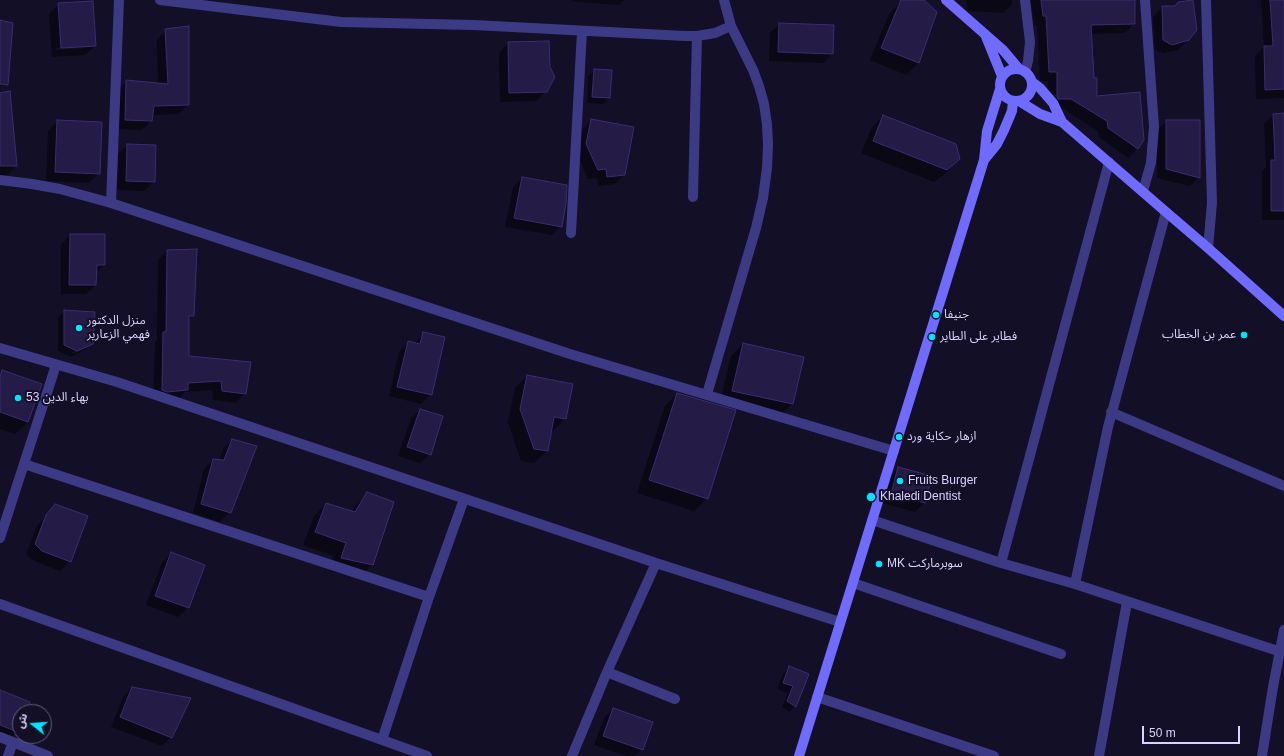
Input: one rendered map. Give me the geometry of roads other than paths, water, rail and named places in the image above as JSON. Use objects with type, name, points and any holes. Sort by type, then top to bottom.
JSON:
[{"type":"street","points":[[111,203],[119,0]]},
{"type":"street","points":[[160,0],[341,22],[447,24],[671,36],[697,36],[715,33],[731,26]]},
{"type":"street","points":[[706,394],[756,228],[763,198],[767,168],[768,138],[764,104],[753,70],[731,26],[724,0]]},
{"type":"street","points":[[946,0],[1003,50],[1029,76],[1032,82],[1030,94],[1025,99],[1016,102],[997,144],[984,160]]},
{"type":"street","points":[[1022,70],[1028,61],[1030,42],[1025,0]]},
{"type":"street","points":[[1143,191],[1151,163],[1154,127],[1145,0]]},
{"type":"street","points":[[1206,0],[1212,203],[1208,248]]},
{"type":"street","points":[[571,233],[582,31]]},
{"type":"street","points":[[799,756],[984,160],[987,131],[1000,89],[1002,76],[985,34]]},
{"type":"street","points":[[693,197],[697,36]]},
{"type":"street","points":[[1002,76],[1013,69],[1022,70]]},
{"type":"street","points":[[1032,82],[1040,88],[1053,103],[1062,122]]},
{"type":"street","points":[[1000,89],[1002,95],[1007,99],[1062,122],[1143,191],[1284,316]]},
{"type":"street","points":[[1001,563],[1109,162]]},
{"type":"street","points":[[0,180],[60,189],[111,203],[570,354],[894,451]]},
{"type":"street","points":[[1075,584],[1111,412],[1166,212]]},
{"type":"street","points":[[0,348],[117,382],[656,563],[840,622]]},
{"type":"street","points":[[0,538],[56,365]]},
{"type":"street","points":[[1111,412],[1284,486]]},
{"type":"street","points":[[24,464],[429,597]]},
{"type":"street","points":[[382,740],[429,597],[464,499]]},
{"type":"street","points":[[872,520],[1001,563],[1075,584],[1282,652]]},
{"type":"street","points":[[572,756],[607,672],[656,563]]},
{"type":"street","points":[[853,583],[1061,654]]},
{"type":"street","points":[[1099,756],[1127,602]]},
{"type":"street","points":[[0,604],[427,756]]},
{"type":"street","points":[[1262,756],[1270,702],[1282,652],[1284,630]]},
{"type":"street","points":[[607,672],[675,698]]},
{"type":"street","points":[[817,697],[994,756]]},
{"type":"street","points":[[0,737],[12,742]]},
{"type":"street","points":[[8,756],[12,744]]},
{"type":"street","points":[[18,744],[48,756]]},
{"type":"place","name":"جنيفا","points":[[936,315]]},
{"type":"place","name":"منزل الدكتور فهمي الزعارير","points":[[79,328]]},
{"type":"place","name":"عمر بن الخطاب","points":[[1244,335]]},
{"type":"place","name":"فطاير على الطاير","points":[[932,337]]},
{"type":"place","name":"بهاء الدين 53","points":[[18,398]]},
{"type":"place","name":"ازهار حكاية ورد","points":[[899,437]]},
{"type":"place","name":"Fruits Burger","points":[[900,481]]},
{"type":"place","name":"Khaledi Dentist","points":[[871,497]]},
{"type":"place","name":"MK سوبرماركت","points":[[879,564]]}]
